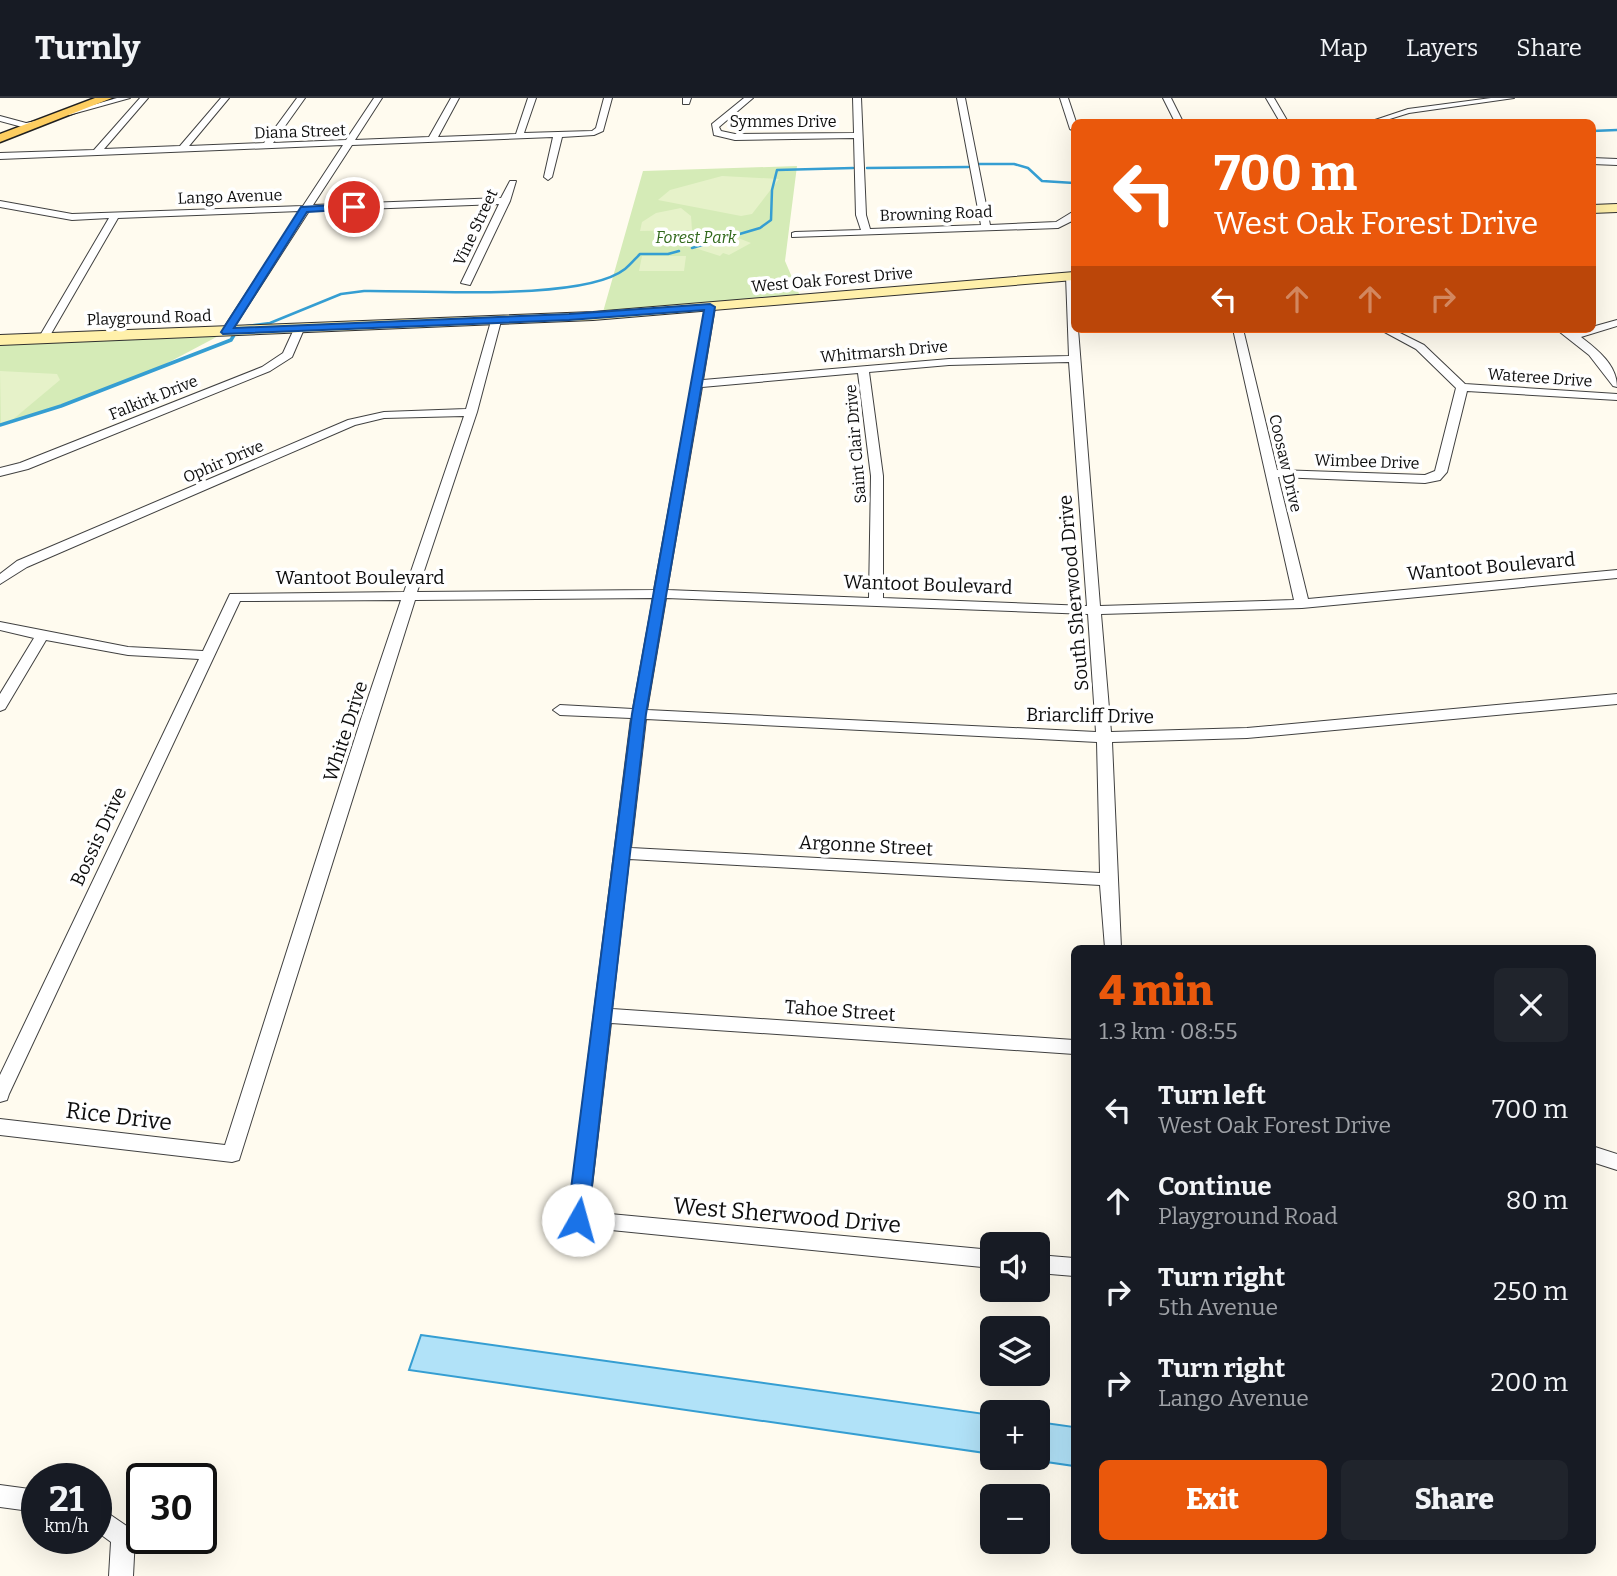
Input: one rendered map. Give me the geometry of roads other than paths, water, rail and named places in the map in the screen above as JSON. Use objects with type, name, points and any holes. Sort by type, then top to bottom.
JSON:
[{"type":"main road","points":[[26,126],[89,98]]},
{"type":"main road","points":[[0,138],[106,98]]},
{"type":"main road","points":[[1596,209],[1617,208]]},
{"type":"main road","name":"West Oak Forest Drive","points":[[593,316],[1071,276]]},
{"type":"main road","name":"Playground Road","points":[[0,340],[593,316]]},
{"type":"street","points":[[0,118],[26,126],[126,98]]},
{"type":"street","points":[[96,153],[144,98]]},
{"type":"street","points":[[182,149],[225,98]]},
{"type":"street","points":[[267,146],[301,98]]},
{"type":"street","points":[[226,332],[378,98]]},
{"type":"street","points":[[432,139],[455,98]]},
{"type":"street","points":[[519,136],[532,98]]},
{"type":"street","name":"Diana Street","points":[[0,156],[594,133],[600,129],[608,98]]},
{"type":"street","name":"Symmes Drive","points":[[749,98],[715,126],[717,133],[735,137],[859,135]]},
{"type":"street","points":[[857,98],[861,215],[866,232]]},
{"type":"street","points":[[961,98],[986,227]]},
{"type":"street","points":[[1064,98],[1071,120]]},
{"type":"street","points":[[1167,98],[1178,119]]},
{"type":"street","points":[[1270,98],[1282,119]]},
{"type":"street","points":[[1383,119],[1408,111],[1510,98]]},
{"type":"street","points":[[548,177],[558,135]]},
{"type":"street","points":[[1596,161],[1617,162]]},
{"type":"street","name":"Vine Street","points":[[466,283],[513,184]]},
{"type":"street","name":"Lango Avenue","points":[[0,204],[57,216],[115,216],[505,201]]},
{"type":"street","points":[[43,339],[115,216]]},
{"type":"street","name":"Browning Road","points":[[795,235],[1058,225],[1071,218]]},
{"type":"street","points":[[603,1015],[639,714],[710,307]]},
{"type":"street","name":"White Drive","points":[[232,1154],[369,716],[471,412],[496,321]]},
{"type":"street","points":[[1596,330],[1617,323]]},
{"type":"street","name":"Falkirk Drive","points":[[0,472],[24,466],[266,369],[288,355],[299,329]]},
{"type":"street","name":"South Sherwood Drive","points":[[1074,333],[1092,610],[1104,737],[1113,945]]},
{"type":"street","name":"Coosaw Drive","points":[[1239,333],[1302,604]]},
{"type":"street","points":[[1392,333],[1420,347],[1462,387]]},
{"type":"street","points":[[1567,333],[1608,368],[1617,384]]},
{"type":"street","points":[[1573,337],[1586,333]]},
{"type":"street","name":"Whitmarsh Drive","points":[[698,384],[949,362],[1074,359]]},
{"type":"street","name":"Saint Clair Drive","points":[[863,368],[877,476],[876,601]]},
{"type":"street","name":"Wimbee Drive","points":[[1272,473],[1426,479],[1436,477],[1441,471],[1462,387]]},
{"type":"street","name":"Wateree Drive","points":[[1462,387],[1617,397]]},
{"type":"street","name":"Ophir Drive","points":[[0,580],[22,564],[352,422],[384,415],[471,412]]},
{"type":"street","name":"Wantoot Boulevard","points":[[235,597],[660,594],[1092,610],[1302,604],[1617,574]]},
{"type":"street","name":"Bossis Drive","points":[[0,1094],[235,597]]},
{"type":"street","points":[[0,626],[138,653],[171,657],[206,655]]},
{"type":"street","points":[[0,706],[42,635]]},
{"type":"street","name":"Briarcliff Drive","points":[[560,710],[1104,737],[1247,733],[1617,699]]},
{"type":"street","name":"Argonne Street","points":[[622,853],[1108,879]]},
{"type":"street","name":"Tahoe Street","points":[[603,1015],[1071,1047]]},
{"type":"street","name":"West Sherwood Drive","points":[[603,1015],[578,1220],[980,1258]]},
{"type":"street","name":"Rice Drive","points":[[0,1127],[232,1154]]},
{"type":"street","points":[[1596,1155],[1617,1162]]},
{"type":"street","points":[[1050,1265],[1071,1267]]},
{"type":"street","points":[[0,1496],[21,1499]]},
{"type":"street","points":[[112,1528],[123,1537],[121,1576]]},
{"type":"water","points":[[421,1335],[980,1413],[980,1452],[409,1370]]},
{"type":"water","points":[[1050,1424],[1071,1427],[1071,1466],[1050,1463]]},
{"type":"waterway","points":[[1596,131],[1617,130]]},
{"type":"waterway","points":[[979,164],[1014,164],[1028,168],[1042,181],[1071,183]]},
{"type":"waterway","points":[[867,168],[968,167]]},
{"type":"waterway","points":[[692,248],[760,228],[771,220],[772,190],[777,170],[853,168]]},
{"type":"waterway","points":[[240,327],[270,323],[341,294],[364,291],[500,292],[575,286],[604,279],[625,269],[640,254],[668,254],[679,251]]},
{"type":"waterway","points":[[0,425],[61,406],[231,340],[234,335]]},
{"type":"park label","name":"Forest Park","points":[[696,237]]}]
